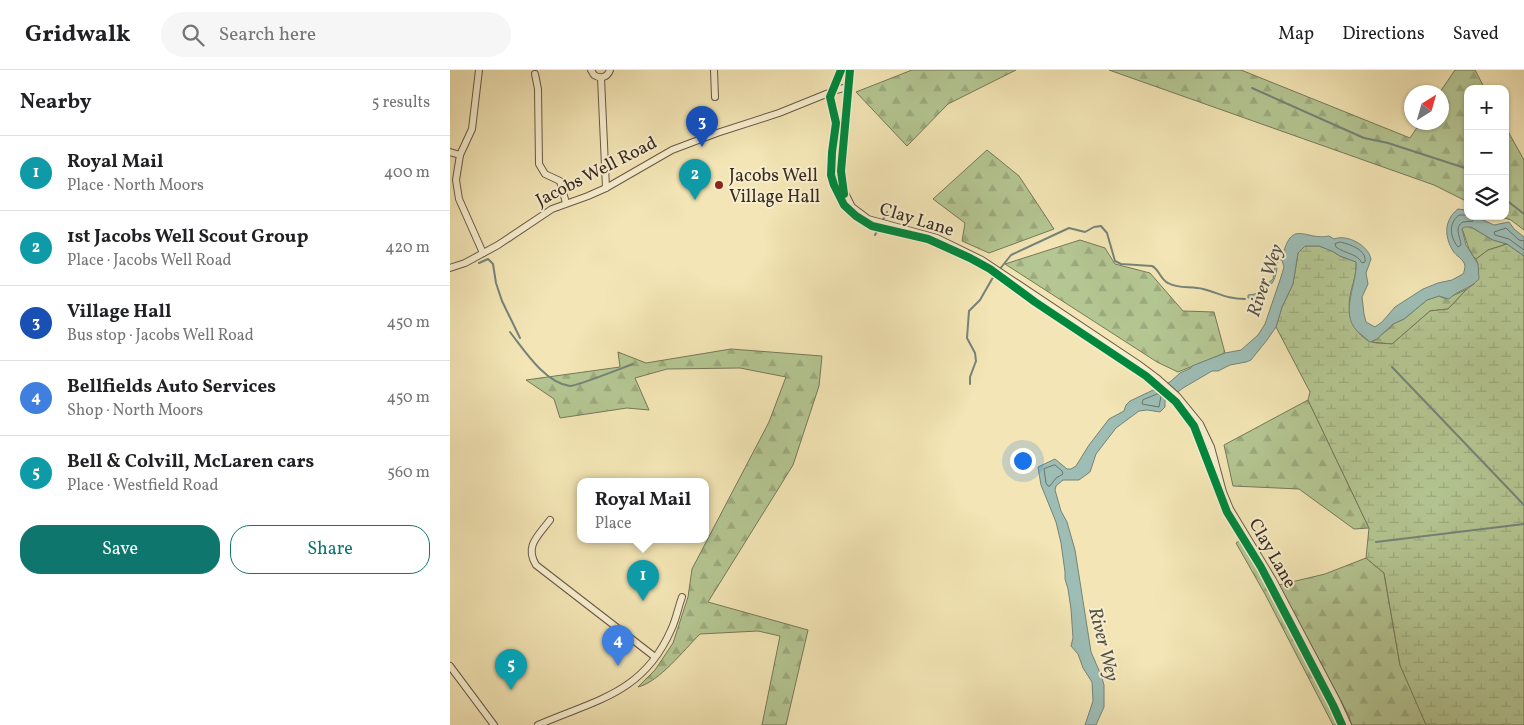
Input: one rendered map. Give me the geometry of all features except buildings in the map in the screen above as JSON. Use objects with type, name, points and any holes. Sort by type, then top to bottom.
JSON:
[{"type":"street","points":[[479,70],[472,129],[460,155],[456,180],[459,198],[483,253]]},
{"type":"street","points":[[591,70],[594,75],[601,78],[606,76],[610,70]]},
{"type":"street","points":[[714,70],[714,96]]},
{"type":"street","name":"Clay Lane","points":[[850,70],[841,171],[843,189],[852,207],[868,220],[937,238],[996,268],[1138,364],[1177,396],[1195,416],[1205,433],[1230,509],[1273,580],[1348,725]]},
{"type":"street","points":[[535,74],[538,89],[539,164],[545,174],[560,181],[566,203]]},
{"type":"street","points":[[601,78],[606,188]]},
{"type":"street","name":"Jacobs Well Road","points":[[450,268],[483,253],[545,213],[606,188],[658,157],[688,143],[779,113],[848,87]]},
{"type":"street","points":[[450,152],[460,155]]},
{"type":"street","points":[[550,520],[532,543],[532,558],[536,565],[655,657]]},
{"type":"street","points":[[538,725],[601,701],[620,691],[640,676],[655,657],[671,631],[682,597]]},
{"type":"street","points":[[450,666],[494,725]]},
{"type":"green space","points":[[912,70],[1016,70],[948,104],[907,146],[856,92]]},
{"type":"green space","points":[[1109,70],[1241,70],[1410,138],[1415,130],[1449,130],[1449,85],[1445,85],[1455,70],[1475,70],[1483,85],[1464,85],[1464,200],[1434,185]]},
{"type":"green space","points":[[1509,133],[1524,160],[1524,230],[1509,219]]},
{"type":"green space","points":[[987,150],[1019,176],[1054,229],[989,253],[962,241],[965,223],[933,199]]},
{"type":"green space","points":[[1464,226],[1471,227],[1493,240],[1507,244],[1488,250],[1476,259],[1471,252],[1462,229]]},
{"type":"green space","points":[[1080,240],[1105,248],[1115,264],[1150,273],[1183,311],[1214,312],[1225,353],[1178,372],[1157,362],[1005,264]]},
{"type":"green space","points":[[1507,244],[1524,256],[1524,725],[1426,725],[1400,665],[1384,573],[1366,558],[1369,528],[1308,400],[1310,392],[1276,327],[1282,307],[1293,284],[1298,253],[1305,246],[1319,246],[1356,262],[1349,302],[1352,322],[1359,333],[1369,341],[1392,344],[1430,311],[1448,309],[1474,284],[1478,264],[1476,259],[1488,250]]},
{"type":"green space","points":[[1467,289],[1448,309],[1430,311],[1392,344],[1372,342],[1393,324],[1404,319],[1427,300],[1439,296],[1446,299]]},
{"type":"green space","points":[[731,349],[822,356],[819,386],[793,465],[708,602],[808,630],[786,725],[762,725],[780,636],[758,631],[700,634],[663,672],[646,684],[638,687],[655,670],[673,643],[688,597],[692,569],[706,543],[709,543],[709,537],[769,422],[786,377],[740,368],[667,369],[635,378],[649,410],[627,408],[560,418],[554,399],[526,380],[620,367],[618,352],[646,363]]},
{"type":"green space","points":[[1308,400],[1369,528],[1354,529],[1299,489],[1233,486],[1224,445]]},
{"type":"green space","points":[[1239,541],[1262,578],[1338,725],[1333,725],[1265,594],[1236,543]]},
{"type":"green space","points":[[1366,558],[1384,573],[1400,665],[1427,725],[1351,725],[1349,716],[1279,585],[1325,574]]},
{"type":"water","points":[[1458,209],[1464,210],[1464,220],[1483,220],[1494,225],[1509,222],[1524,237],[1524,256],[1507,244],[1493,240],[1471,227],[1464,227],[1462,229],[1466,245],[1478,264],[1479,279],[1449,299],[1439,296],[1427,300],[1404,319],[1393,324],[1377,339],[1370,342],[1357,331],[1350,315],[1350,297],[1356,262],[1319,246],[1305,246],[1298,253],[1293,284],[1282,307],[1276,327],[1251,360],[1230,365],[1218,371],[1212,371],[1165,400],[1165,407],[1160,412],[1139,411],[1116,428],[1096,454],[1090,472],[1079,480],[1063,480],[1056,486],[1055,490],[1061,511],[1067,522],[1075,550],[1091,652],[1104,685],[1104,707],[1096,725],[1085,725],[1093,701],[1092,682],[1083,668],[1078,654],[1071,646],[1073,638],[1071,609],[1061,543],[1056,522],[1041,485],[1038,467],[1055,459],[1067,469],[1076,466],[1109,419],[1124,411],[1130,401],[1170,382],[1192,366],[1225,353],[1241,350],[1258,335],[1265,324],[1281,277],[1284,267],[1282,260],[1278,260],[1276,275],[1272,283],[1254,298],[1248,298],[1248,295],[1255,294],[1273,279],[1276,260],[1278,257],[1282,258],[1286,245],[1295,234],[1300,233],[1320,237],[1329,236],[1334,239],[1351,239],[1366,249],[1371,259],[1366,273],[1368,284],[1362,297],[1366,322],[1375,327],[1395,307],[1423,289],[1452,280],[1463,274],[1465,267],[1462,259],[1453,251],[1447,234],[1448,223],[1453,213]]},
{"type":"waterway","points":[[1252,88],[1364,138],[1388,143],[1464,168]]},
{"type":"waterway","points":[[1509,202],[1524,214]]},
{"type":"waterway","points":[[875,235],[887,212]]},
{"type":"waterway","name":"River Wey","points":[[970,384],[970,377],[976,361],[975,353],[967,338],[969,311],[980,300],[992,279],[1011,255],[1069,228],[1085,232],[1094,227],[1101,226],[1107,233],[1115,261],[1121,264],[1152,266],[1165,281],[1172,285],[1203,289],[1228,297],[1245,299]]},
{"type":"waterway","points":[[479,263],[488,259],[493,264],[496,283],[502,301],[520,338]]},
{"type":"waterway","points":[[510,332],[536,365],[561,384],[574,385],[633,364]]},
{"type":"waterway","points":[[1392,367],[1524,505]]},
{"type":"waterway","points":[[1376,542],[1524,524]]},
{"type":"cycle path","points":[[841,70],[830,97],[836,123],[831,175],[844,205],[856,216],[872,226],[928,239],[990,269],[1035,302],[1146,376],[1176,402],[1194,426],[1227,512],[1261,567],[1342,725]]},
{"type":"cycle path","points":[[844,194],[841,171],[850,70]]},
{"type":"place","name":"Village Hall","points":[[702,147]]},
{"type":"place","name":"Jacobs Well Village Hall","points":[[719,185]]},
{"type":"place","name":"1st Jacobs Well Scout Group","points":[[695,200]]},
{"type":"place","name":"Royal Mail","points":[[643,601]]},
{"type":"place","name":"Bellfields Auto Services","points":[[618,666]]},
{"type":"place","name":"Bell & Colvill, McLaren cars","points":[[511,690]]}]
